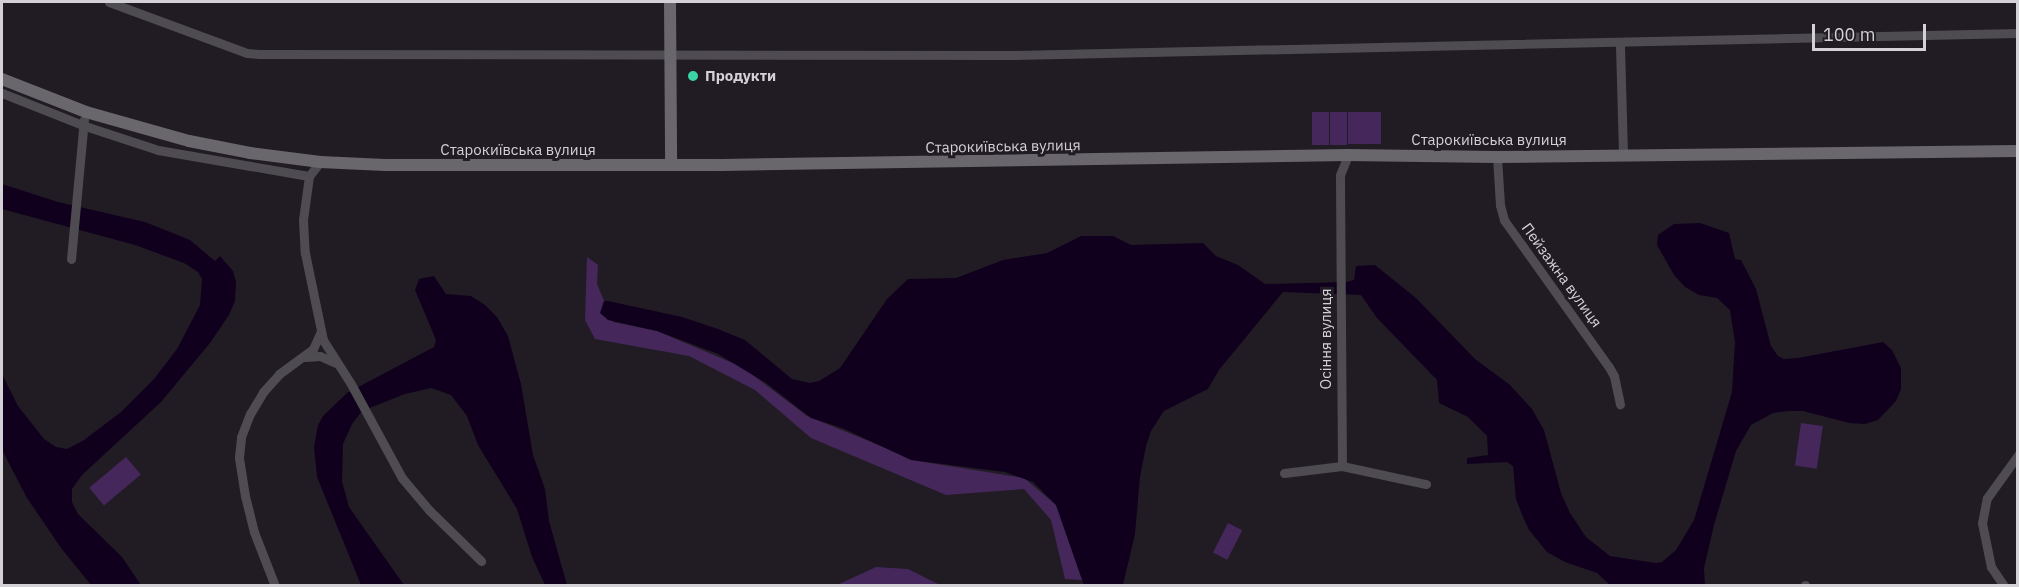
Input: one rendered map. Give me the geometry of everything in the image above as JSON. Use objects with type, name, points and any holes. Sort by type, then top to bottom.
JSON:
[{"type":"street","points":[[109,2],[247,53],[1035,54],[2018,33]]},
{"type":"street","points":[[670,2],[671,165]]},
{"type":"street","points":[[1620,46],[1623,154]]},
{"type":"street","name":"Старокиївська вулиця","points":[[2,79],[86,112],[153,132],[212,146],[320,162],[671,165],[1348,155],[1497,157],[2018,151]]},
{"type":"street","points":[[2,93],[85,126],[168,153],[261,166],[309,176]]},
{"type":"street","points":[[71,259],[76,191],[86,112]]},
{"type":"street","name":"Осіння вулиця","points":[[1342,466],[1340,175],[1348,155]]},
{"type":"street","name":"Пейзажна вулиця","points":[[1497,157],[1500,205],[1504,220],[1610,367],[1620,404]]},
{"type":"street","points":[[320,162],[309,176],[305,190],[303,237],[323,340],[406,483],[429,510],[481,561]]},
{"type":"street","points":[[275,585],[254,532],[241,477],[240,447],[250,414],[263,392],[279,374],[303,358],[319,340],[320,317]]},
{"type":"street","points":[[303,358],[320,356],[339,367]]},
{"type":"street","points":[[2003,585],[1991,567],[1982,522],[1987,498],[2018,455]]},
{"type":"street","points":[[1284,473],[1342,466],[1426,484]]},
{"type":"shaded area","points":[[1312,112],[1329,112],[1329,145],[1312,145]]},
{"type":"shaded area","points":[[1312,112],[1329,112],[1329,145],[1312,145]]},
{"type":"shaded area","points":[[1348,112],[1381,112],[1381,144],[1348,144]]},
{"type":"shaded area","points":[[2,184],[58,202],[145,222],[190,240],[215,261],[220,256],[233,271],[236,282],[235,301],[229,315],[210,343],[161,402],[82,475],[72,489],[72,502],[78,514],[122,557],[141,585],[91,585],[61,548],[27,498],[2,450],[2,374],[18,406],[44,439],[56,447],[67,449],[84,440],[121,412],[154,379],[177,349],[200,305],[202,279],[198,272],[184,263],[135,245],[2,209]]},
{"type":"shaded area","points":[[1700,223],[1729,233],[1735,259],[1741,260],[1756,289],[1771,346],[1778,356],[1784,359],[1798,358],[1883,342],[1892,350],[1901,368],[1901,389],[1896,401],[1878,420],[1865,424],[1849,423],[1803,411],[1788,411],[1773,413],[1751,425],[1736,451],[1714,525],[1704,568],[1705,585],[1610,585],[1597,573],[1565,562],[1547,552],[1529,530],[1523,517],[1516,499],[1513,466],[1507,462],[1467,464],[1467,458],[1488,455],[1487,436],[1468,417],[1439,403],[1437,380],[1377,318],[1361,295],[1283,292],[1219,370],[1208,389],[1164,411],[1151,431],[1146,446],[1140,477],[1135,534],[1123,585],[1084,585],[1056,505],[1033,482],[1005,472],[911,460],[842,428],[811,418],[766,383],[718,354],[657,331],[608,320],[600,313],[604,301],[608,301],[682,317],[718,329],[745,340],[792,379],[810,383],[819,381],[840,368],[887,299],[908,279],[956,278],[1003,260],[1047,253],[1081,236],[1113,236],[1131,245],[1203,243],[1216,256],[1238,265],[1265,284],[1346,282],[1354,280],[1356,266],[1375,265],[1416,298],[1475,359],[1510,385],[1532,409],[1544,430],[1561,493],[1570,513],[1586,537],[1610,556],[1656,563],[1662,562],[1676,550],[1694,520],[1732,392],[1735,342],[1730,310],[1717,298],[1699,295],[1685,287],[1674,275],[1657,245],[1658,235],[1674,224]]},
{"type":"shaded area","points":[[587,257],[598,265],[597,284],[613,322],[657,331],[742,367],[807,416],[918,461],[1024,478],[1056,505],[1082,580],[1065,579],[1051,520],[1024,489],[946,495],[811,438],[755,390],[689,356],[595,339],[585,320]]},
{"type":"shaded area","points":[[434,276],[446,294],[471,296],[485,305],[497,317],[508,336],[521,384],[533,455],[545,489],[549,521],[567,585],[545,585],[532,557],[517,509],[478,445],[467,416],[451,395],[431,388],[405,394],[362,411],[352,424],[343,444],[342,481],[349,507],[404,585],[361,585],[317,477],[314,447],[318,425],[323,416],[347,393],[434,347],[436,340],[415,290],[419,279]]},
{"type":"shaded area","points":[[1801,423],[1823,426],[1817,469],[1795,466]]},
{"type":"shaded area","points":[[126,457],[141,475],[104,505],[89,488]]},
{"type":"shaded area","points":[[1228,523],[1242,530],[1227,560],[1213,552]]},
{"type":"shaded area","points":[[876,567],[908,569],[938,584],[837,585]]},
{"type":"place","name":"Продукти","points":[[693,76]]}]
